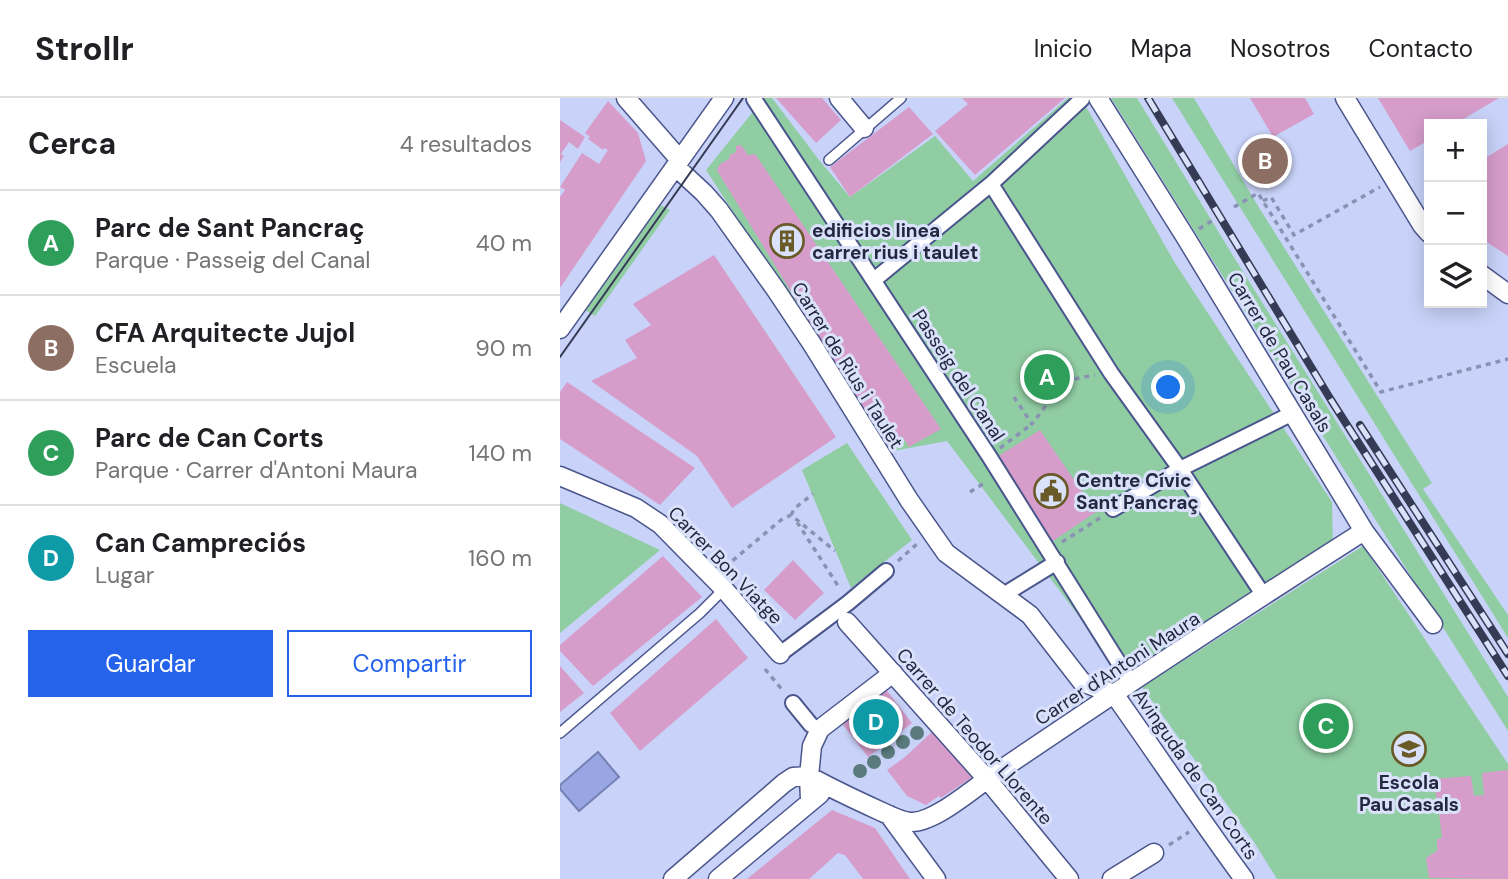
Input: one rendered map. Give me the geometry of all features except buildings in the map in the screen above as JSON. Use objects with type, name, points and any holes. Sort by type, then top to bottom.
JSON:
[{"type":"street","name":"Carrer de Rius i Taulet","points":[[626,98],[719,210],[776,290],[946,553],[1030,615],[1083,682],[1114,694]]},
{"type":"street","points":[[560,329],[724,98]]},
{"type":"street","points":[[839,98],[864,128]]},
{"type":"street","name":"Carrer de Pau Casals","points":[[1098,98],[1364,531],[1433,624]]},
{"type":"street","points":[[1345,98],[1424,227]]},
{"type":"street","name":"Passeig del Canal","points":[[754,99],[989,456],[1127,676]]},
{"type":"street","points":[[874,280],[991,184],[1082,99]]},
{"type":"street","points":[[991,184],[1111,373],[1180,469],[1264,596]]},
{"type":"street","points":[[1487,279],[1508,295]]},
{"type":"street","points":[[1113,509],[1180,469],[1286,417]]},
{"type":"street","name":"Carrer Bon Viatge","points":[[560,476],[636,508],[660,524],[724,589],[780,654]]},
{"type":"street","name":"Carrer d'Antoni Maura","points":[[889,815],[909,822],[925,820],[940,813],[1114,694],[1364,531]]},
{"type":"street","points":[[1010,591],[1053,556]]},
{"type":"street","points":[[780,654],[886,571]]},
{"type":"street","name":"Carrer de Teodor Llorente","points":[[847,622],[987,779],[1069,879]]},
{"type":"street","points":[[810,800],[812,746],[820,729],[893,673]]},
{"type":"street","name":"Avinguda de Can Corts","points":[[1114,694],[1244,879]]},
{"type":"street","points":[[793,703],[811,725]]},
{"type":"street","points":[[673,879],[784,783],[793,777],[809,776],[889,815],[936,879]]},
{"type":"street","points":[[718,879],[810,800],[823,792],[835,790]]},
{"type":"street","points":[[1112,879],[1154,853]]},
{"type":"lane","points":[[829,160],[901,98]]},
{"type":"lane","points":[[560,733],[700,613],[724,589]]},
{"type":"path","points":[[1264,201],[1271,197],[1294,235],[1395,180]]},
{"type":"path","points":[[1234,207],[1258,192],[1381,392],[1508,359]]},
{"type":"path","points":[[989,456],[1032,424],[1047,404],[1050,389],[1059,382],[1111,373]]},
{"type":"path","points":[[1014,397],[1032,424]]},
{"type":"path","points":[[970,492],[989,481]]},
{"type":"path","points":[[813,494],[795,508],[793,516],[848,603]]},
{"type":"path","points":[[1053,556],[1113,509]]},
{"type":"path","points":[[793,516],[835,551]]},
{"type":"path","points":[[724,568],[781,520],[793,516]]},
{"type":"path","points":[[886,571],[918,543]]},
{"type":"path","points":[[765,669],[793,703]]},
{"type":"path","points":[[1154,853],[1194,829]]},
{"type":"green space","points":[[764,98],[772,98],[850,197],[935,136],[973,181],[1068,98],[1081,98],[1175,263],[1332,502],[1333,546],[1126,679],[947,441],[893,451],[799,314],[706,170]]},
{"type":"green space","points":[[1111,98],[1137,98],[1508,697],[1508,731]]},
{"type":"green space","points":[[1172,98],[1194,98],[1258,206],[1432,483],[1423,489],[1508,615],[1508,638]]},
{"type":"green space","points":[[660,205],[670,210],[595,316],[585,310]]},
{"type":"green space","points":[[847,443],[912,540],[851,588],[802,470]]},
{"type":"green space","points":[[560,503],[660,550],[560,633]]},
{"type":"green space","points":[[1363,546],[1508,764],[1508,879],[1277,879],[1254,842],[1142,687]]},
{"type":"water","points":[[598,752],[619,777],[579,811],[560,789],[560,785]]},
{"type":"tram line","points":[[560,357],[743,98]]},
{"type":"railway","points":[[1148,98],[1331,400],[1508,676]]},
{"type":"railway","points":[[1360,425],[1508,654]]},
{"type":"place","name":"CFA Arquitecte Jujol","points":[[1265,161]]},
{"type":"place","name":"edificios linea carrer rius i taulet","points":[[787,241]]},
{"type":"place","name":"Parc de Sant Pancraç","points":[[1047,377]]},
{"type":"place","name":"Centre Cívic Sant Pancraç","points":[[1051,491]]},
{"type":"place","name":"Can Campreciós","points":[[876,722]]},
{"type":"place","name":"Parc de Can Corts","points":[[1326,726]]},
{"type":"place","name":"Escola Pau Casals","points":[[1409,749]]}]
